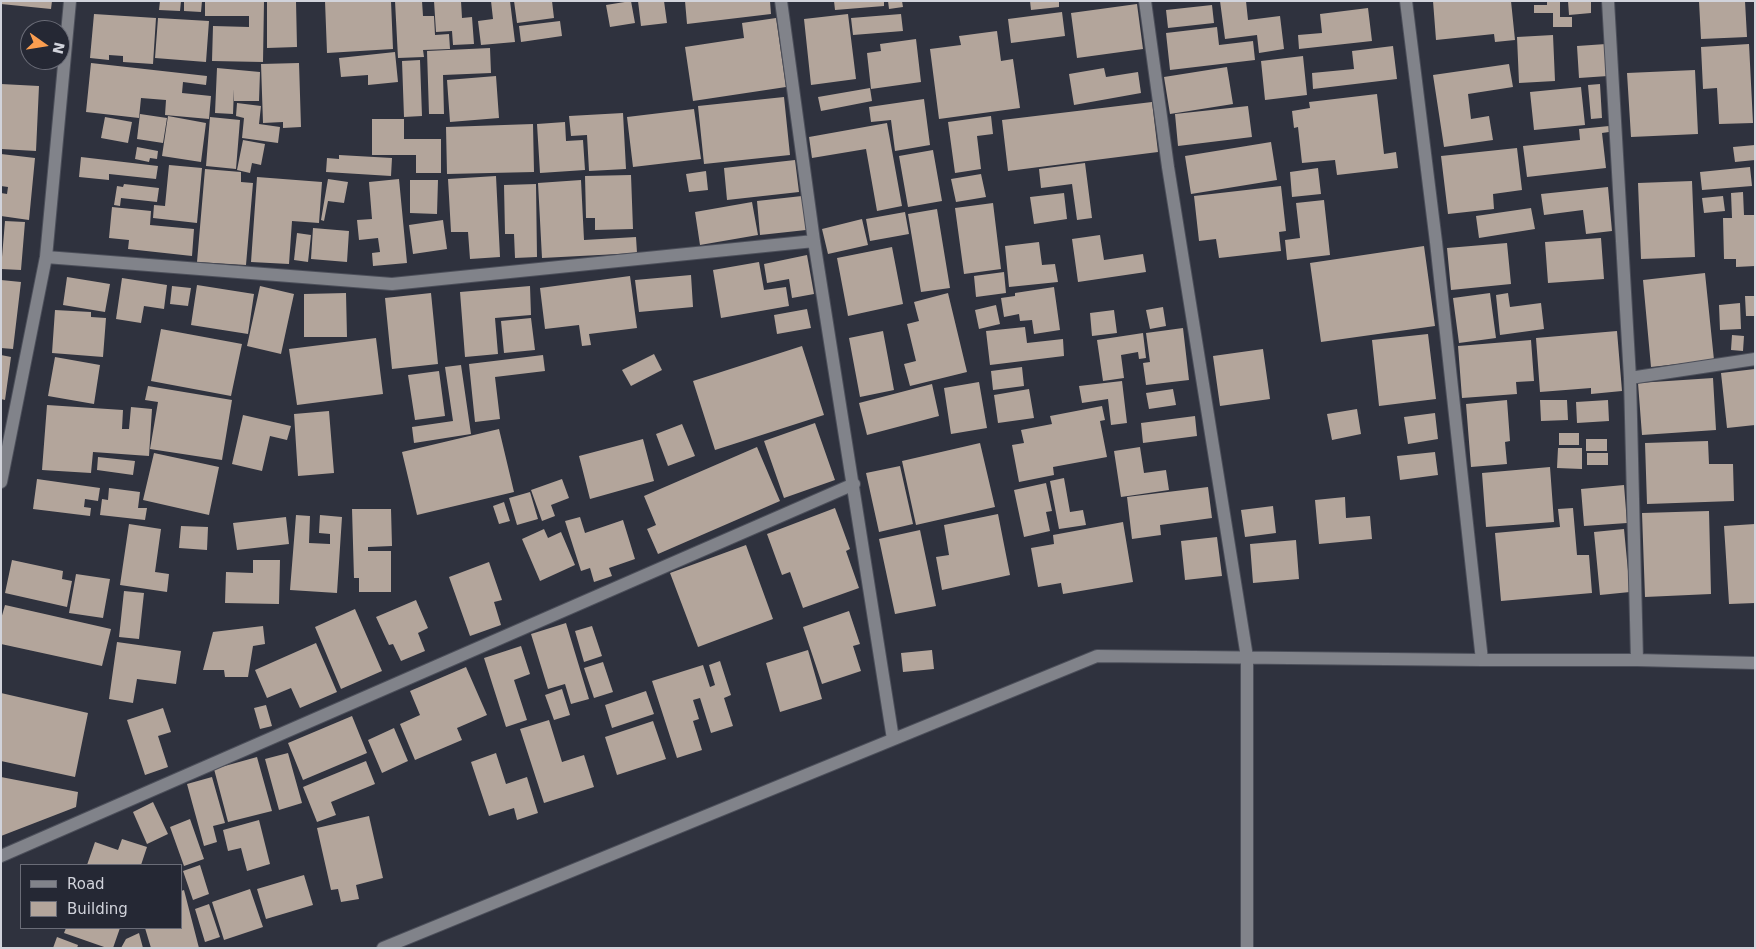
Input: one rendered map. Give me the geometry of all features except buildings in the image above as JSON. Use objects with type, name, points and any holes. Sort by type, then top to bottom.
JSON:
[{"type":"street","points":[[1,482],[46,257],[70,1]]},
{"type":"street","points":[[781,1],[814,241],[893,739]]},
{"type":"street","points":[[1145,1],[1170,177],[1247,657],[1247,948]]},
{"type":"street","points":[[1406,1],[1436,242],[1482,660]]},
{"type":"street","points":[[1608,1],[1630,378],[1637,660]]},
{"type":"street","points":[[46,257],[392,284],[814,241]]},
{"type":"street","points":[[1630,378],[1755,359]]},
{"type":"street","points":[[1,856],[854,484]]},
{"type":"street","points":[[383,948],[1097,656],[1637,660],[1755,663]]}]
